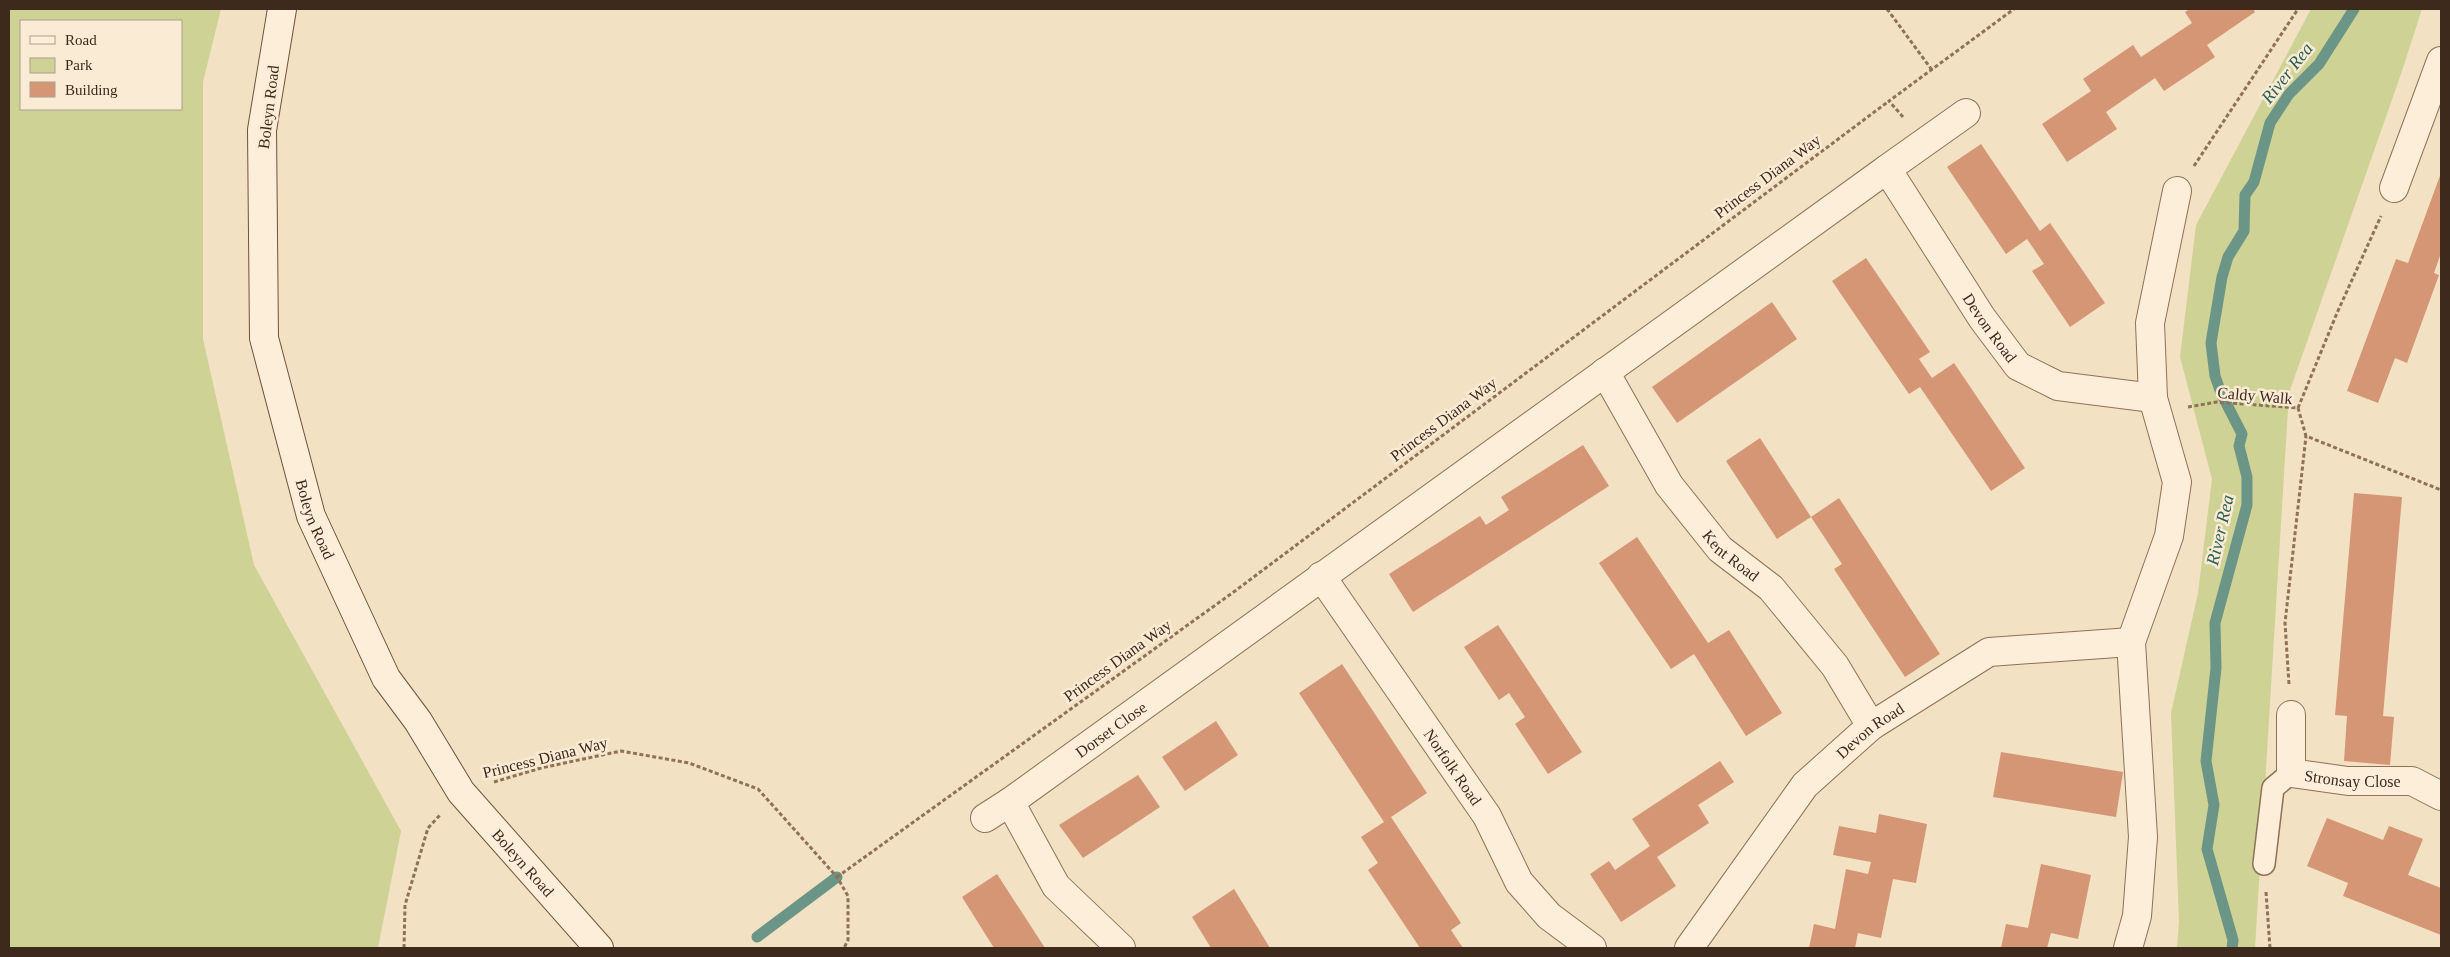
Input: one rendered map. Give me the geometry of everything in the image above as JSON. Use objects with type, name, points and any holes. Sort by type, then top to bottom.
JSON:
[{"type":"street","name":"Boleyn Road","points":[[282,9],[262,130],[264,338],[311,516],[386,678],[418,721],[461,792],[599,948]]},
{"type":"street","points":[[2394,188],[2441,62]]},
{"type":"street","points":[[1321,576],[1966,113]]},
{"type":"street","name":"Devon Road","points":[[1887,169],[1982,318],[2018,366],[2058,386],[2156,405]]},
{"type":"street","points":[[2128,948],[2138,916],[2143,837],[2131,642],[2169,536],[2177,482],[2156,405],[2150,323],[2177,191]]},
{"type":"street","name":"Kent Road","points":[[1605,372],[1669,486],[1720,549],[1771,588],[1835,666],[1871,726]]},
{"type":"street","name":"Dorset Close","points":[[985,818],[1010,802],[1321,576]]},
{"type":"street","name":"Norfolk Road","points":[[1321,576],[1487,816],[1519,882],[1549,916],[1592,948]]},
{"type":"street","name":"Devon Road","points":[[1689,948],[1805,785],[1871,726],[1989,652],[2131,642]]},
{"type":"street","name":"Stronsay Close","points":[[2291,714],[2291,773],[2348,781],[2412,781],[2441,796]]},
{"type":"street","points":[[1010,802],[1056,886],[1121,948]]},
{"type":"lane","points":[[2264,864],[2273,788],[2291,773]]},
{"type":"path","points":[[1887,9],[1932,70]]},
{"type":"path","name":"Princess Diana Way","points":[[461,792],[541,768],[621,752],[689,763],[758,789],[837,877],[1235,591],[2014,9]]},
{"type":"path","points":[[2177,191],[2298,9]]},
{"type":"path","points":[[1889,102],[1925,142]]},
{"type":"path","points":[[2298,408],[2337,313],[2394,188]]},
{"type":"path","name":"Caldy Walk","points":[[2156,405],[2217,402],[2298,408],[2306,436]]},
{"type":"path","points":[[2291,714],[2285,623],[2306,436],[2441,490]]},
{"type":"path","points":[[404,948],[405,905],[428,828],[461,792]]},
{"type":"path","points":[[2264,864],[2270,948]]},
{"type":"path","points":[[837,877],[848,896],[848,940],[844,948]]},
{"type":"green space","points":[[9,9],[221,9],[203,82],[203,339],[254,565],[401,831],[378,948],[9,948]]},
{"type":"green space","points":[[2311,9],[2422,9],[2289,393],[2255,948],[2177,948],[2179,922],[2171,713],[2198,593],[2212,479],[2180,357],[2196,225]]},
{"type":"building","points":[[2190,9],[2253,9],[2255,12],[2207,45],[2215,57],[2164,91],[2155,78],[2106,112],[2117,129],[2067,162],[2042,124],[2091,91],[2083,79],[2133,45],[2141,57],[2192,23],[2185,12]]},
{"type":"building","points":[[1981,144],[2040,231],[2050,223],[2105,303],[2070,327],[2032,271],[2044,264],[2027,239],[2006,254],[1947,167]]},
{"type":"building","points":[[2441,173],[2441,253],[2434,273],[2439,275],[2407,363],[2395,358],[2378,403],[2347,391],[2396,259],[2408,263]]},
{"type":"building","points":[[1866,258],[1930,352],[1919,359],[1932,378],[1954,363],[2025,468],[1991,491],[1920,387],[1909,394],[1832,281]]},
{"type":"building","points":[[1772,302],[1797,339],[1677,423],[1652,387]]},
{"type":"building","points":[[1760,438],[1811,517],[1777,539],[1726,461]]},
{"type":"building","points":[[1583,445],[1609,486],[1413,612],[1389,574],[1480,516],[1486,525],[1509,510],[1501,497]]},
{"type":"building","points":[[2354,493],[2402,497],[2383,716],[2394,717],[2390,765],[2344,761],[2347,716],[2335,715]]},
{"type":"building","points":[[1839,498],[1940,654],[1905,677],[1834,569],[1842,564],[1811,517]]},
{"type":"building","points":[[1637,537],[1708,643],[1729,630],[1782,713],[1746,736],[1694,654],[1671,669],[1599,563]]},
{"type":"building","points":[[1498,625],[1582,752],[1548,774],[1515,724],[1525,717],[1509,693],[1499,700],[1464,647]]},
{"type":"building","points":[[1342,664],[1427,793],[1391,817],[1461,923],[1451,930],[1463,948],[1420,948],[1368,870],[1378,863],[1361,837],[1384,822],[1299,693]]},
{"type":"building","points":[[1216,721],[1238,755],[1185,791],[1162,757]]},
{"type":"building","points":[[2001,752],[2123,772],[2116,817],[1993,797]]},
{"type":"building","points":[[1720,761],[1734,782],[1698,805],[1709,823],[1657,857],[1676,886],[1621,922],[1590,874],[1609,861],[1615,870],[1650,846],[1632,819]]},
{"type":"building","points":[[1138,775],[1160,807],[1083,858],[1059,825]]},
{"type":"building","points":[[1879,814],[1927,824],[1916,883],[1893,879],[1881,938],[1858,933],[1855,948],[1809,948],[1814,924],[1835,929],[1846,869],[1868,874],[1871,862],[1833,855],[1839,826],[1876,833]]},
{"type":"building","points":[[2327,818],[2383,840],[2389,826],[2423,839],[2408,875],[2441,888],[2441,935],[2343,896],[2348,883],[2307,866]]},
{"type":"building","points":[[2041,864],[2091,875],[2078,939],[2051,933],[2047,948],[2001,948],[2006,924],[2028,928]]},
{"type":"building","points":[[997,874],[1045,948],[994,948],[962,897]]},
{"type":"building","points":[[1234,889],[1270,948],[1211,948],[1192,917]]},
{"type":"waterway","name":"River Rea","points":[[2232,948],[2233,940],[2207,849],[2214,805],[2206,761],[2216,668],[2215,623],[2247,505],[2247,477],[2239,446],[2242,434],[2221,393],[2215,376],[2211,343],[2222,277],[2228,257],[2244,231],[2245,195],[2254,182],[2270,123],[2289,94],[2319,64],[2354,9]]},
{"type":"waterway","points":[[757,937],[837,877]]}]
